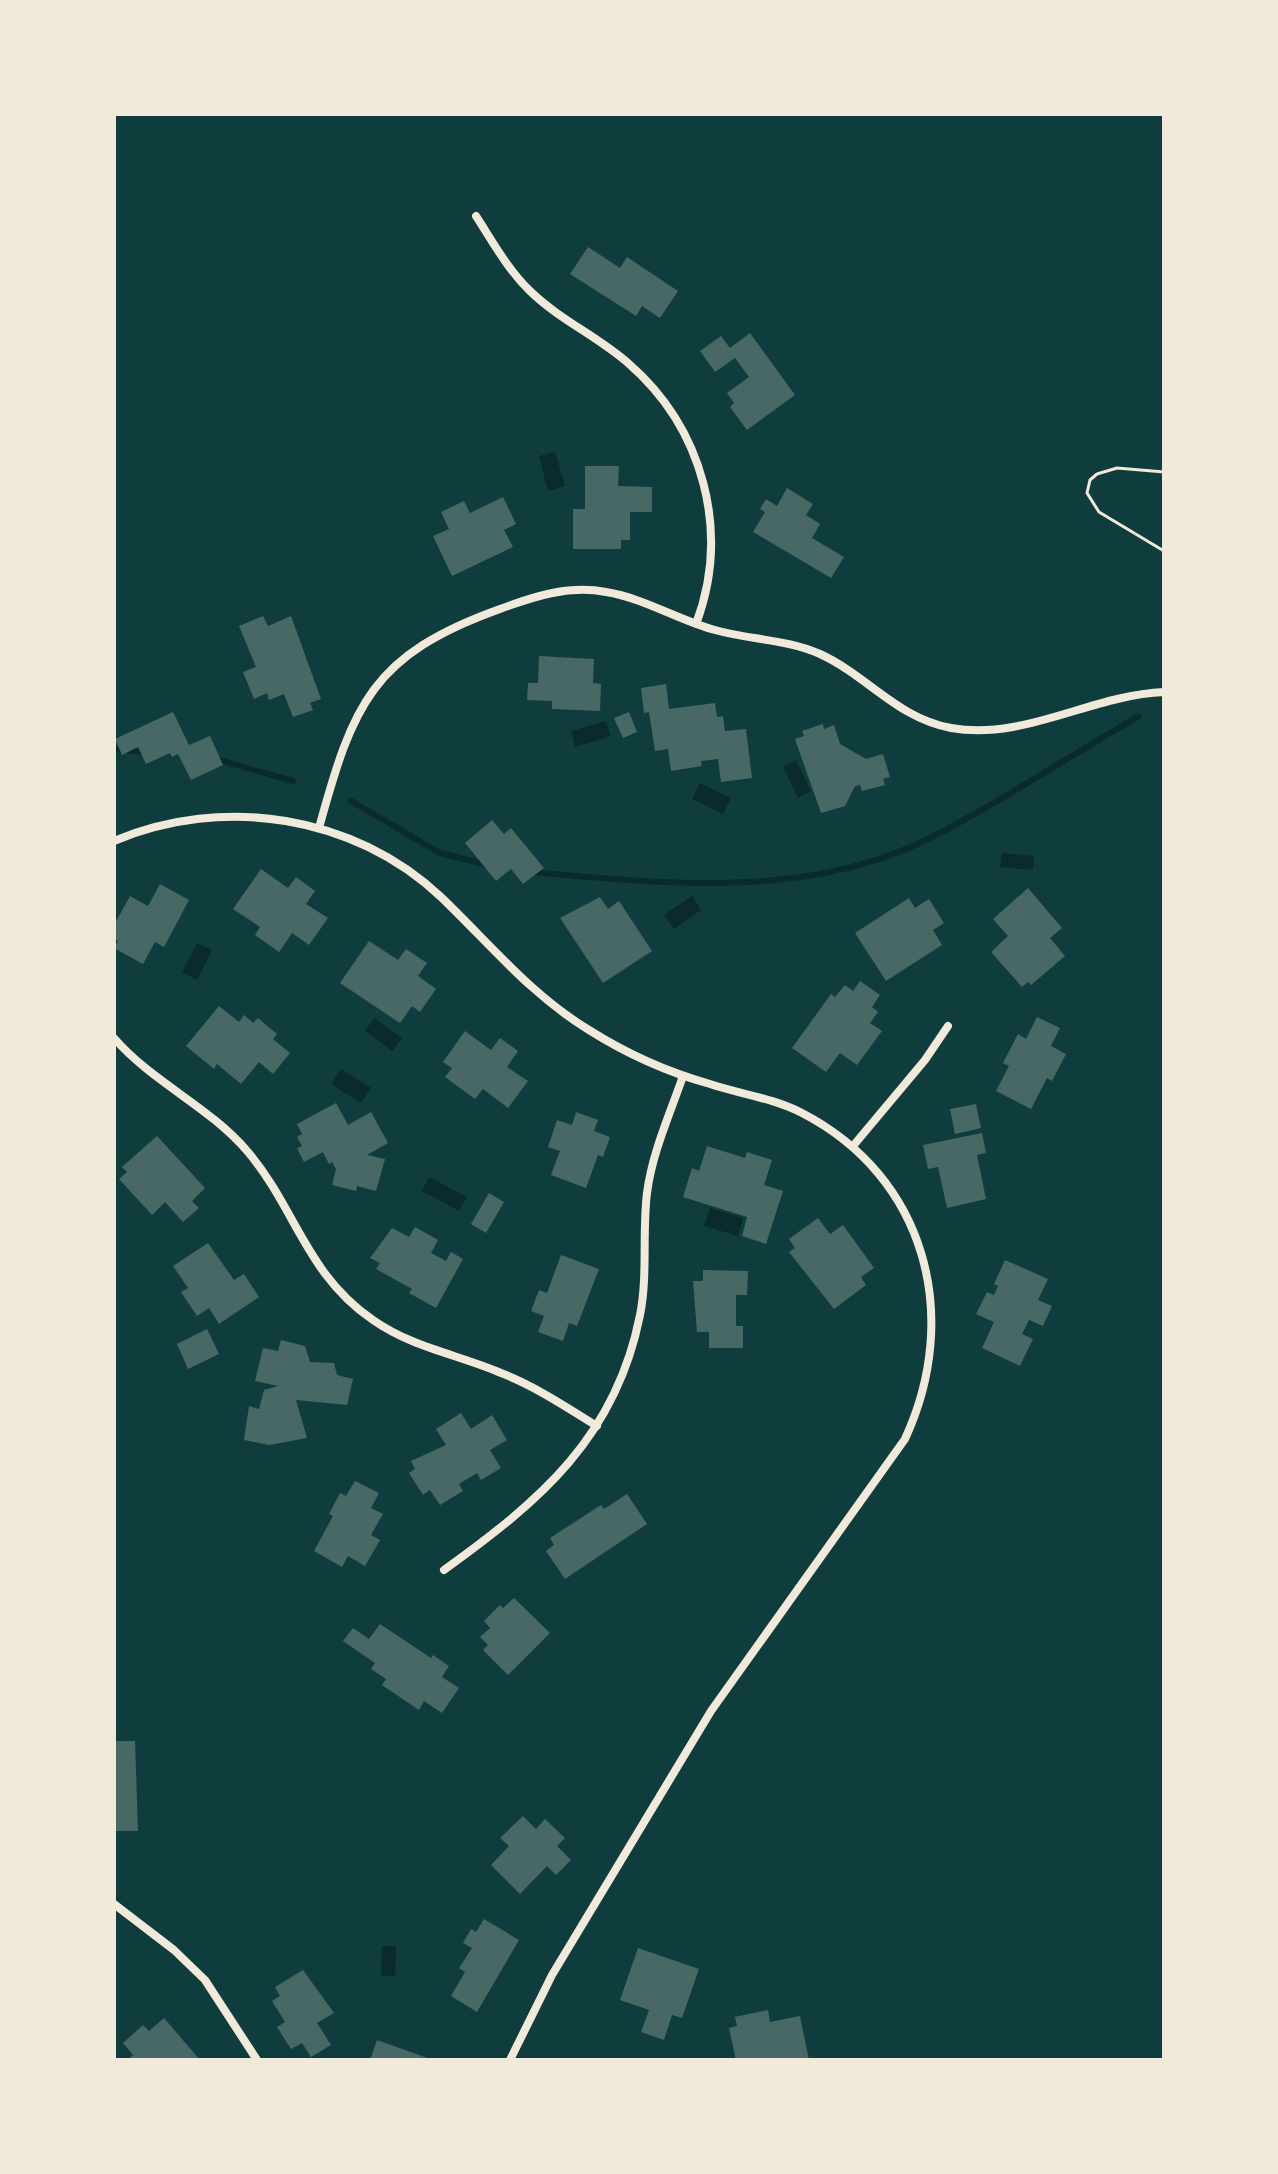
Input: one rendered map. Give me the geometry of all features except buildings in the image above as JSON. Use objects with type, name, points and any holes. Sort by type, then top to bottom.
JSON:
[{"type":"street","points":[[476,216],[527,288],[564,321],[628,363],[656,393],[682,430],[701,473],[710,519],[709,583],[696,624]]},
{"type":"street","points":[[319,828],[338,759],[357,713],[393,668],[440,634],[525,600],[572,590],[624,596],[696,624],[806,648],[837,663],[904,712],[953,728],[1008,728],[1105,700],[1164,692]]},
{"type":"street","points":[[114,841],[156,826],[219,816],[268,818],[319,828],[366,846],[416,876],[525,983],[557,1008],[619,1047],[683,1076],[787,1106],[828,1128],[853,1146],[873,1166],[904,1211],[926,1267],[932,1293],[932,1346],[929,1373],[916,1416],[891,1461],[711,1711],[552,1975],[510,2060]]},
{"type":"street","points":[[853,1146],[925,1060],[948,1026]]},
{"type":"street","points":[[114,1038],[145,1069],[211,1115],[247,1150],[278,1195],[315,1263],[350,1302],[394,1334],[418,1346],[520,1381],[597,1426]]},
{"type":"street","points":[[444,1570],[537,1499],[597,1426],[620,1379],[634,1339],[643,1294],[650,1176],[683,1076]]},
{"type":"street","points":[[114,1904],[174,1950],[205,1980],[257,2060]]},
{"type":"path","points":[[1164,472],[1107,470],[1090,480],[1087,493],[1099,512],[1164,551]]},
{"type":"water","points":[[555,452],[565,486],[548,491],[539,456]]},
{"type":"water","points":[[606,721],[611,736],[575,747],[571,731]]},
{"type":"water","points":[[796,760],[811,791],[798,798],[783,767]]},
{"type":"water","points":[[700,783],[731,798],[723,814],[692,799]]},
{"type":"water","points":[[1002,853],[1034,856],[1033,870],[1000,867]]},
{"type":"water","points":[[692,896],[701,910],[674,929],[664,915]]},
{"type":"water","points":[[197,943],[212,950],[197,980],[182,972]]},
{"type":"water","points":[[374,1018],[402,1038],[392,1051],[365,1031]]},
{"type":"water","points":[[341,1069],[371,1088],[361,1103],[331,1084]]},
{"type":"water","points":[[429,1177],[467,1197],[459,1211],[422,1191]]},
{"type":"water","points":[[710,1208],[743,1218],[738,1236],[704,1226]]},
{"type":"water","points":[[382,1946],[396,1946],[395,1976],[381,1976]]},
{"type":"waterway","points":[[530,872],[680,883],[730,883],[780,880],[877,860],[952,827],[1139,716]]},
{"type":"waterway","points":[[114,749],[145,752]]},
{"type":"waterway","points":[[212,758],[293,781]]},
{"type":"waterway","points":[[351,801],[440,853],[488,865]]}]
